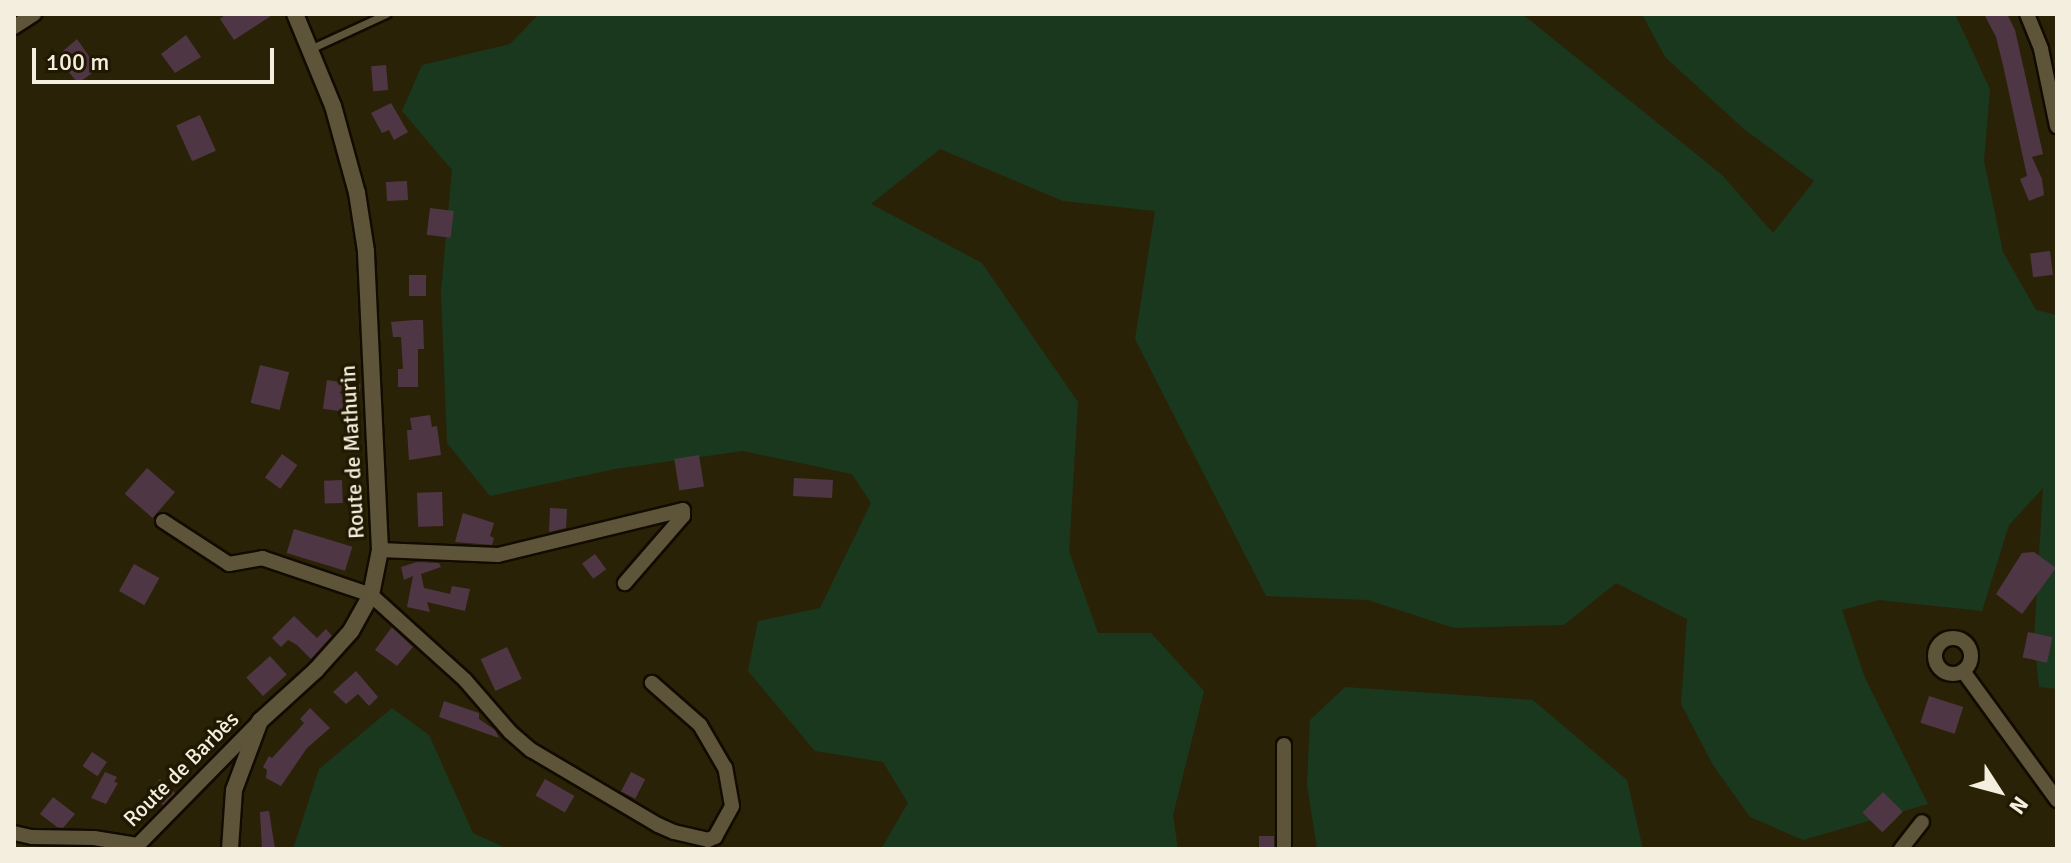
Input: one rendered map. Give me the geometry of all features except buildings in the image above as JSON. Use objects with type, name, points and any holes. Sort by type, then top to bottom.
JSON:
[{"type":"street","points":[[14,27],[34,14]]},
{"type":"street","name":"Route de Mathurin","points":[[230,849],[234,790],[260,721],[351,631],[371,595],[380,550],[366,251],[357,193],[341,135],[295,14]]},
{"type":"street","points":[[2027,14],[2041,49],[2057,126]]},
{"type":"street","points":[[2041,49],[2057,48]]},
{"type":"street","points":[[380,550],[498,555],[683,510],[683,516],[625,583]]},
{"type":"street","points":[[163,521],[229,564],[262,558],[371,595],[465,680],[510,732],[531,750],[658,825],[708,840],[715,837],[732,806],[725,768],[700,725],[652,683]]},
{"type":"street","points":[[1963,671],[2057,800]]},
{"type":"street","name":"Route de Barbès","points":[[135,847],[260,721]]},
{"type":"street","points":[[1284,745],[1284,849]]},
{"type":"street","points":[[1901,849],[1922,822]]},
{"type":"street","points":[[14,833],[32,837],[94,838],[135,847]]},
{"type":"lane","points":[[310,49],[386,14]]},
{"type":"green space","points":[[539,14],[1522,14],[1721,174],[1773,233],[1814,181],[1744,129],[1665,57],[1642,14],[1955,14],[1990,89],[1984,161],[2003,252],[2036,310],[2057,315],[2057,689],[2039,687],[2034,639],[2043,488],[2009,525],[1982,611],[1879,600],[1842,610],[1865,678],[1928,804],[1803,840],[1750,817],[1713,765],[1681,704],[1687,619],[1616,583],[1564,625],[1454,628],[1368,600],[1266,596],[1135,339],[1155,211],[1063,201],[940,149],[871,204],[982,263],[1078,402],[1069,551],[1098,633],[1151,633],[1204,691],[1173,815],[1178,849],[881,849],[908,803],[883,762],[815,751],[748,671],[758,621],[820,608],[871,503],[852,474],[743,451],[615,469],[490,496],[447,443],[441,292],[452,170],[402,111],[422,65],[510,44]]},
{"type":"green space","points":[[1345,687],[1533,700],[1627,780],[1643,849],[1317,849],[1307,785],[1310,720]]},
{"type":"green space","points":[[392,708],[429,735],[473,833],[508,849],[293,849],[319,769]]}]
